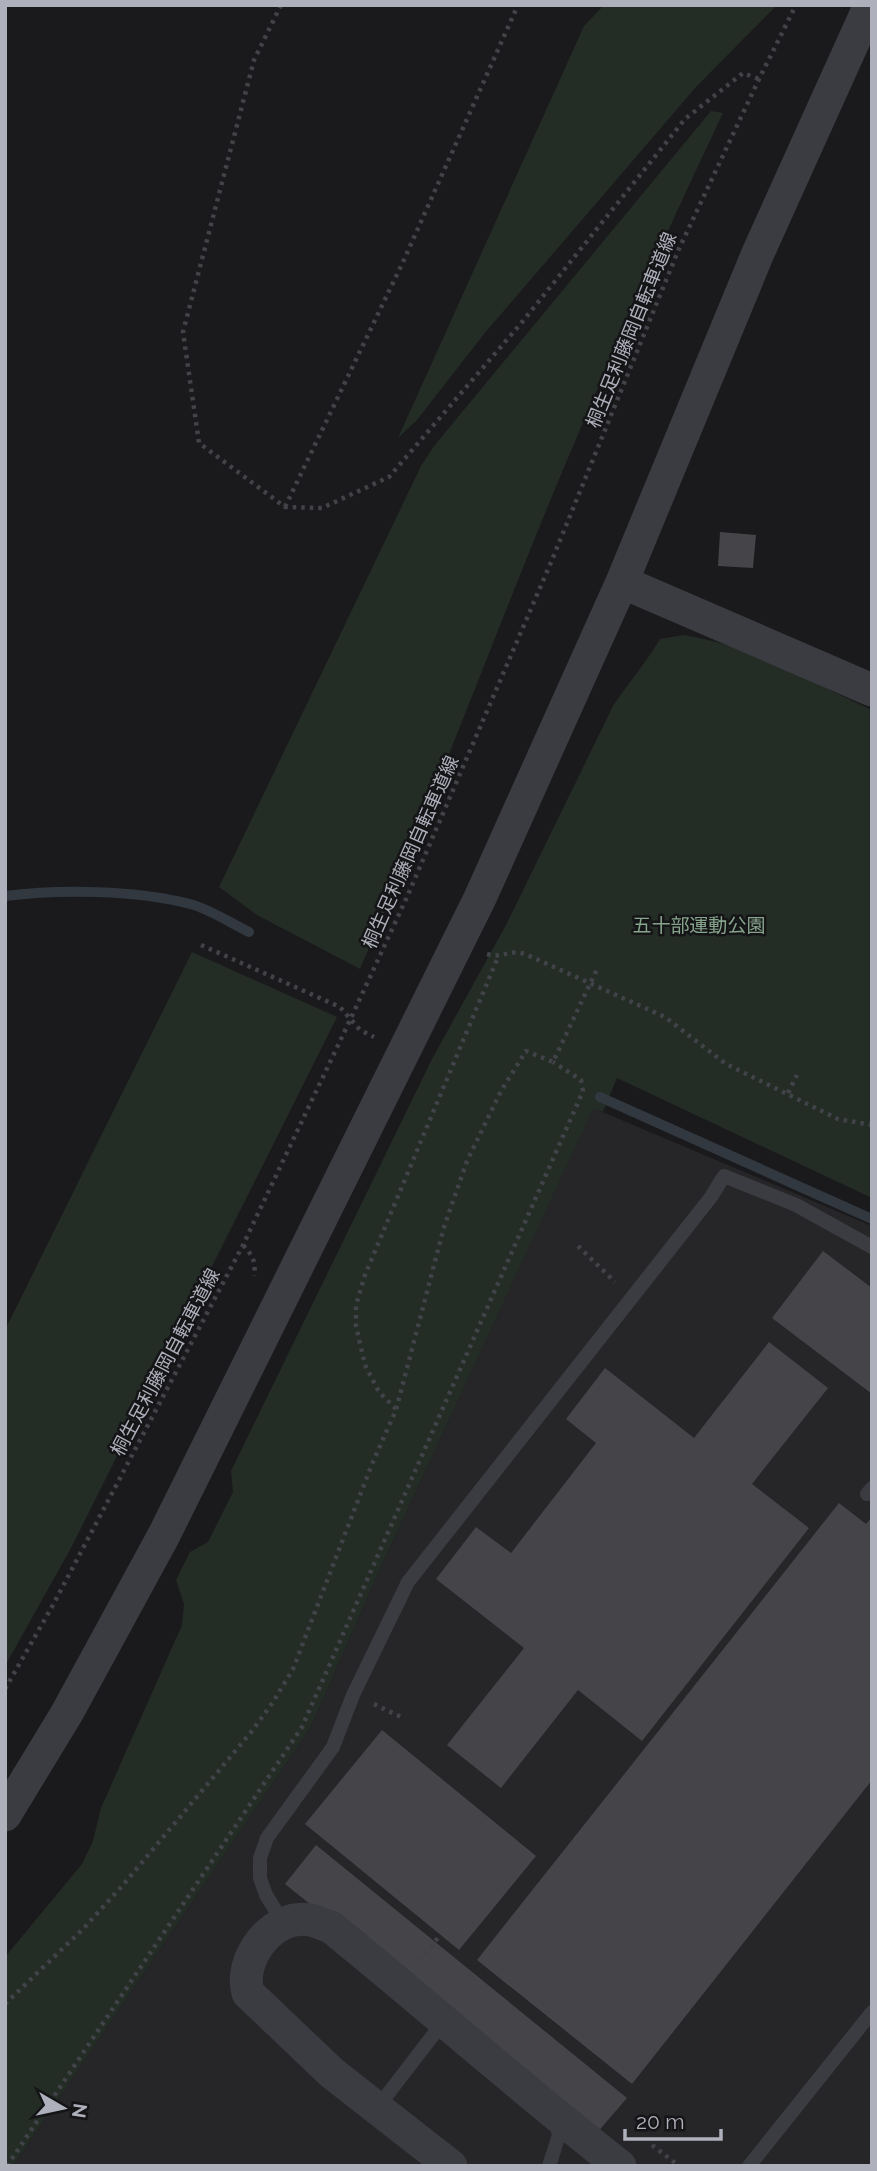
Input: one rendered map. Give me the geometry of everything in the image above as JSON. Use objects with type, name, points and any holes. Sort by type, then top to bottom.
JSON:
[{"type":"street","points":[[5,1815],[86,1679],[143,1576],[480,898],[622,582],[758,253],[870,5]]},
{"type":"street","points":[[622,582],[872,690]]},
{"type":"street","points":[[451,2166],[332,2073],[248,1993],[244,1980],[247,1964],[270,1933],[284,1924],[309,1920],[331,1927],[620,2166]]},
{"type":"lane","points":[[284,1924],[266,1895],[260,1878],[260,1858],[267,1838],[333,1747],[353,1696],[408,1582],[711,1197],[724,1176],[796,1205],[872,1247]]},
{"type":"lane","points":[[749,2166],[872,2012]]},
{"type":"lane","points":[[377,2108],[445,2020]]},
{"type":"lane","points":[[549,2166],[559,2135],[554,2114]]},
{"type":"path","points":[[281,5],[254,60],[183,332],[199,443],[285,507],[322,508],[389,477],[523,321],[685,119],[743,73],[759,79]]},
{"type":"path","points":[[285,507],[403,262],[518,5]]},
{"type":"path","name":"桐生足利藤岡自転車道線","points":[[5,1689],[53,1605],[243,1245],[351,1018],[407,897],[546,573],[678,251],[796,5]]},
{"type":"path","points":[[201,945],[340,1007],[360,1030]]},
{"type":"path","points":[[483,953],[498,957],[512,951],[525,954],[665,1017],[726,1064],[838,1119],[872,1125]]},
{"type":"path","points":[[396,1410],[379,1392],[365,1365],[356,1326],[356,1305],[365,1275],[498,957]]},
{"type":"path","points":[[554,1062],[597,967]]},
{"type":"path","points":[[5,2004],[83,1929],[124,1885],[273,1702],[293,1669],[372,1464],[396,1410],[444,1227],[467,1161],[501,1091],[526,1051],[554,1062],[581,1080],[583,1091],[302,1727],[7,2166]]},
{"type":"path","points":[[788,1093],[797,1075]]},
{"type":"path","points":[[578,1246],[632,1295]]},
{"type":"path","points":[[370,1702],[401,1717]]},
{"type":"path","points":[[418,1964],[440,1935]]},
{"type":"path","points":[[652,2145],[679,2166]]},
{"type":"shaded area","points":[[593,1108],[872,1226],[872,2166],[13,2166],[311,1727],[380,1569]]},
{"type":"green space","points":[[604,5],[777,5],[696,87],[484,334],[417,420],[398,438],[584,26]]},
{"type":"green space","points":[[711,111],[723,113],[642,288],[565,465],[360,969],[257,915],[219,887],[421,466],[434,446]]},
{"type":"green space","name":"五十部運動公園","points":[[683,635],[708,640],[756,656],[872,710],[872,1198],[617,1078],[603,1112],[593,1109],[380,1569],[311,1727],[13,2166],[5,2166],[5,1957],[82,1864],[93,1841],[101,1808],[182,1625],[184,1604],[176,1580],[190,1552],[208,1542],[233,1492],[231,1471],[432,1059],[506,925],[613,706],[660,639]]},
{"type":"green space","points":[[192,952],[337,1017],[70,1550],[5,1666],[5,1330]]},
{"type":"building","points":[[720,532],[756,535],[753,568],[718,566]]},
{"type":"building","points":[[823,1251],[872,1288],[872,1394],[772,1318]]},
{"type":"building","points":[[769,1342],[828,1388],[752,1484],[809,1528],[642,1741],[578,1690],[501,1788],[447,1745],[524,1648],[436,1579],[476,1527],[511,1553],[596,1443],[566,1419],[605,1368],[694,1438]]},
{"type":"building","points":[[839,1503],[866,1524],[872,1517],[872,1780],[632,2084],[477,1960]]},
{"type":"building","points":[[382,1730],[536,1856],[459,1950],[305,1824]]},
{"type":"building","points":[[316,1845],[627,2098],[596,2134],[285,1884]]},
{"type":"waterway","points":[[5,896],[73,892],[122,893],[169,899],[197,906],[249,932]]},
{"type":"waterway","points":[[600,1097],[872,1219]]}]
